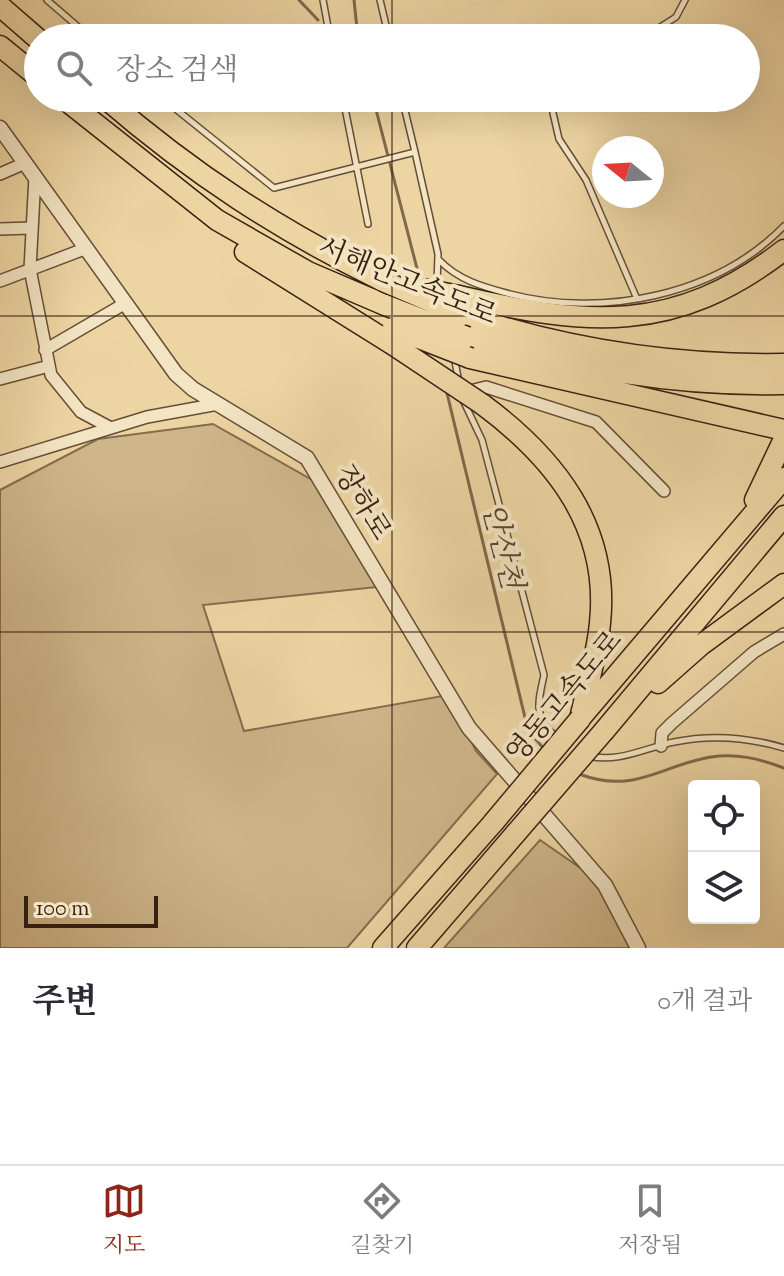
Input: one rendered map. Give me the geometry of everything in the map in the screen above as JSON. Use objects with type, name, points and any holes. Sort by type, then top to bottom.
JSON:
[{"type":"highway","points":[[0,6],[24,27]]},
{"type":"highway","points":[[0,46],[24,66]]},
{"type":"highway","points":[[80,112],[200,216],[392,336],[482,404],[528,441],[562,478],[587,523],[595,550],[600,623],[580,719]]},
{"type":"highway","name":"서해안고속도로","points":[[122,112],[221,191],[306,243],[383,281],[461,305],[521,334],[634,357],[712,365],[784,364]]},
{"type":"highway","name":"서해안고속도로","points":[[200,216],[308,272],[385,305],[467,337],[563,365],[709,384],[784,384]]},
{"type":"highway","points":[[461,305],[579,318],[628,317],[686,306],[719,294],[752,275],[784,250]]},
{"type":"highway","points":[[392,336],[783,439],[759,494],[724,547]]},
{"type":"highway","name":"영동고속도로","points":[[383,948],[493,823],[784,478]]},
{"type":"highway","name":"영동고속도로","points":[[417,948],[784,516]]},
{"type":"highway","points":[[604,731],[701,645],[784,584]]},
{"type":"street","name":"장하로","points":[[0,128],[176,374],[218,404],[307,458],[469,728],[605,885],[638,948]]},
{"type":"street","points":[[0,174],[30,169],[30,269],[49,366],[65,396],[81,412],[111,428]]},
{"type":"street","points":[[0,229],[31,228]]},
{"type":"street","points":[[0,281],[87,248]]},
{"type":"street","points":[[45,350],[124,304]]},
{"type":"street","points":[[0,379],[49,366]]},
{"type":"street","points":[[462,393],[486,387],[596,422],[664,491]]},
{"type":"street","points":[[0,462],[147,417],[218,404]]},
{"type":"street","points":[[661,746],[662,733],[672,723],[754,652],[784,634]]},
{"type":"lane","points":[[47,0],[75,24]]},
{"type":"lane","points":[[323,0],[327,24]]},
{"type":"lane","points":[[380,0],[386,24]]},
{"type":"lane","points":[[667,24],[685,0]]},
{"type":"lane","points":[[179,112],[274,188],[414,152]]},
{"type":"lane","points":[[346,112],[368,224]]},
{"type":"lane","points":[[406,112],[438,260],[440,301],[462,393],[470,420],[482,440],[544,675],[538,714],[543,725],[566,744]]},
{"type":"lane","points":[[553,113],[559,139],[586,180],[637,299]]},
{"type":"lane","points":[[438,260],[466,280],[531,299],[582,304],[637,299],[717,272],[770,240],[784,226]]},
{"type":"lane","points":[[576,751],[606,759],[661,746],[729,736],[784,748]]},
{"type":"shaded area","points":[[213,424],[323,486],[387,586],[203,605],[244,731],[448,695],[476,751],[497,774],[347,948],[0,948],[0,490],[98,439]]},
{"type":"shaded area","points":[[540,840],[602,883],[636,948],[444,948]]},
{"type":"waterway","points":[[299,0],[318,20]]},
{"type":"waterway","name":"안산천","points":[[354,0],[357,24]]},
{"type":"waterway","name":"안산천","points":[[377,112],[421,284]]},
{"type":"waterway","name":"안산천","points":[[446,389],[528,730],[544,749]]},
{"type":"waterway","name":"안산천","points":[[579,774],[599,780],[632,780],[693,761],[721,756],[748,758],[784,768]]}]
